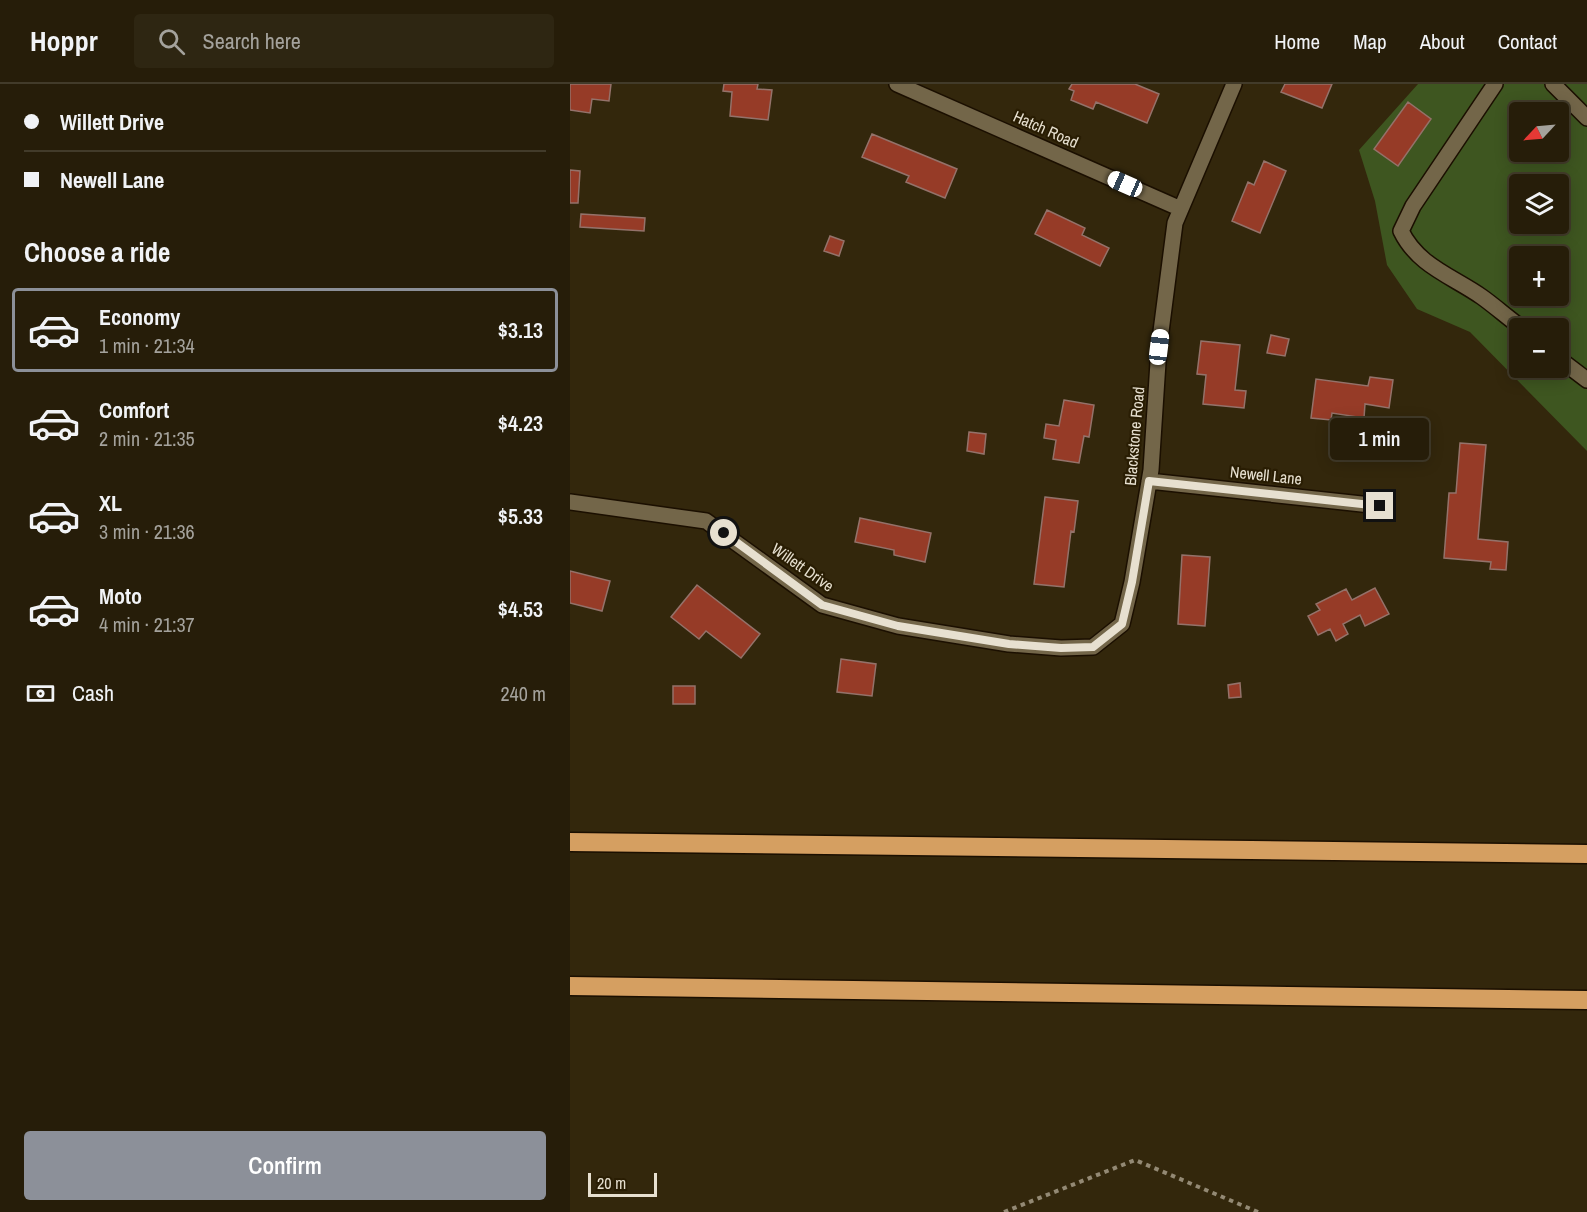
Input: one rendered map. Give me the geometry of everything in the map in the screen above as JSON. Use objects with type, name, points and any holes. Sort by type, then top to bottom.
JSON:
[{"type":"highway","points":[[570,842],[1587,854]]},
{"type":"highway","points":[[570,986],[1587,1000]]},
{"type":"street","name":"Hatch Road","points":[[897,84],[1180,209]]},
{"type":"street","name":"Blackstone Road","points":[[1095,645],[1122,624],[1132,582],[1149,481],[1159,347],[1175,224],[1234,84]]},
{"type":"street","points":[[1495,84],[1413,206],[1401,231],[1408,246],[1424,262],[1481,297],[1509,318]]},
{"type":"street","points":[[1553,84],[1587,118]]},
{"type":"street","points":[[1569,366],[1587,380]]},
{"type":"street","name":"Newell Lane","points":[[1149,481],[1380,506]]},
{"type":"street","name":"Willett Drive","points":[[570,502],[706,521],[822,605],[887,623],[1009,644],[1061,648],[1095,645]]},
{"type":"path","points":[[1004,1212],[1135,1160],[1258,1212]]},
{"type":"green space","points":[[1418,84],[1587,84],[1587,451],[1515,378],[1569,378],[1569,318],[1509,318],[1509,372],[1470,332],[1417,309],[1387,265],[1375,201],[1359,150]]},
{"type":"building","points":[[570,84],[611,84],[609,101],[592,99],[590,113],[570,110]]},
{"type":"building","points":[[724,84],[758,84],[757,89],[772,90],[768,120],[730,116],[732,92],[723,91]]},
{"type":"building","points":[[1072,84],[1135,84],[1159,94],[1147,123],[1096,102],[1093,109],[1071,100],[1074,91],[1069,89]]},
{"type":"building","points":[[1285,84],[1332,84],[1322,108],[1281,92]]},
{"type":"building","points":[[1408,102],[1431,119],[1398,166],[1374,149]]},
{"type":"building","points":[[872,134],[957,169],[945,198],[906,182],[909,176],[862,157]]},
{"type":"building","points":[[1264,161],[1286,171],[1260,233],[1232,221],[1248,182],[1254,185]]},
{"type":"building","points":[[570,170],[580,171],[578,203],[570,203]]},
{"type":"building","points":[[1047,210],[1085,228],[1082,235],[1109,248],[1100,266],[1035,234]]},
{"type":"building","points":[[581,214],[645,218],[644,231],[580,227]]},
{"type":"building","points":[[830,236],[844,241],[839,256],[824,251]]},
{"type":"building","points":[[1271,335],[1289,339],[1285,356],[1267,353]]},
{"type":"building","points":[[1201,341],[1240,345],[1235,390],[1246,391],[1244,408],[1203,404],[1206,375],[1197,374]]},
{"type":"building","points":[[1370,377],[1393,380],[1389,408],[1365,404],[1364,418],[1332,413],[1331,420],[1311,418],[1316,379],[1368,386]]},
{"type":"building","points":[[1064,400],[1094,405],[1089,437],[1084,436],[1079,463],[1053,459],[1056,440],[1044,438],[1046,424],[1059,426]]},
{"type":"building","points":[[969,432],[986,434],[984,454],[967,451]]},
{"type":"building","points":[[1460,443],[1486,445],[1478,539],[1508,542],[1506,570],[1490,569],[1491,562],[1444,558],[1449,493],[1456,493]]},
{"type":"building","points":[[1045,497],[1078,501],[1074,532],[1071,531],[1064,587],[1034,584]]},
{"type":"building","points":[[860,518],[931,533],[925,562],[894,555],[894,550],[855,542]]},
{"type":"building","points":[[1182,555],[1210,557],[1205,626],[1178,624]]},
{"type":"building","points":[[570,571],[610,581],[602,611],[570,603]]},
{"type":"building","points":[[697,585],[760,634],[741,658],[706,631],[699,639],[671,617]]},
{"type":"building","points":[[1375,588],[1389,614],[1365,626],[1360,615],[1343,624],[1348,634],[1336,641],[1330,629],[1318,635],[1308,616],[1320,610],[1316,604],[1346,589],[1352,600]]},
{"type":"building","points":[[841,659],[876,664],[872,696],[837,692]]},
{"type":"building","points":[[1240,683],[1241,697],[1229,698],[1228,685]]},
{"type":"building","points":[[673,686],[695,686],[695,704],[673,704]]},
{"type":"route","points":[[724,533],[822,605],[898,626],[1009,644],[1061,648],[1093,647],[1122,624],[1132,582],[1149,481],[1380,506]]}]
